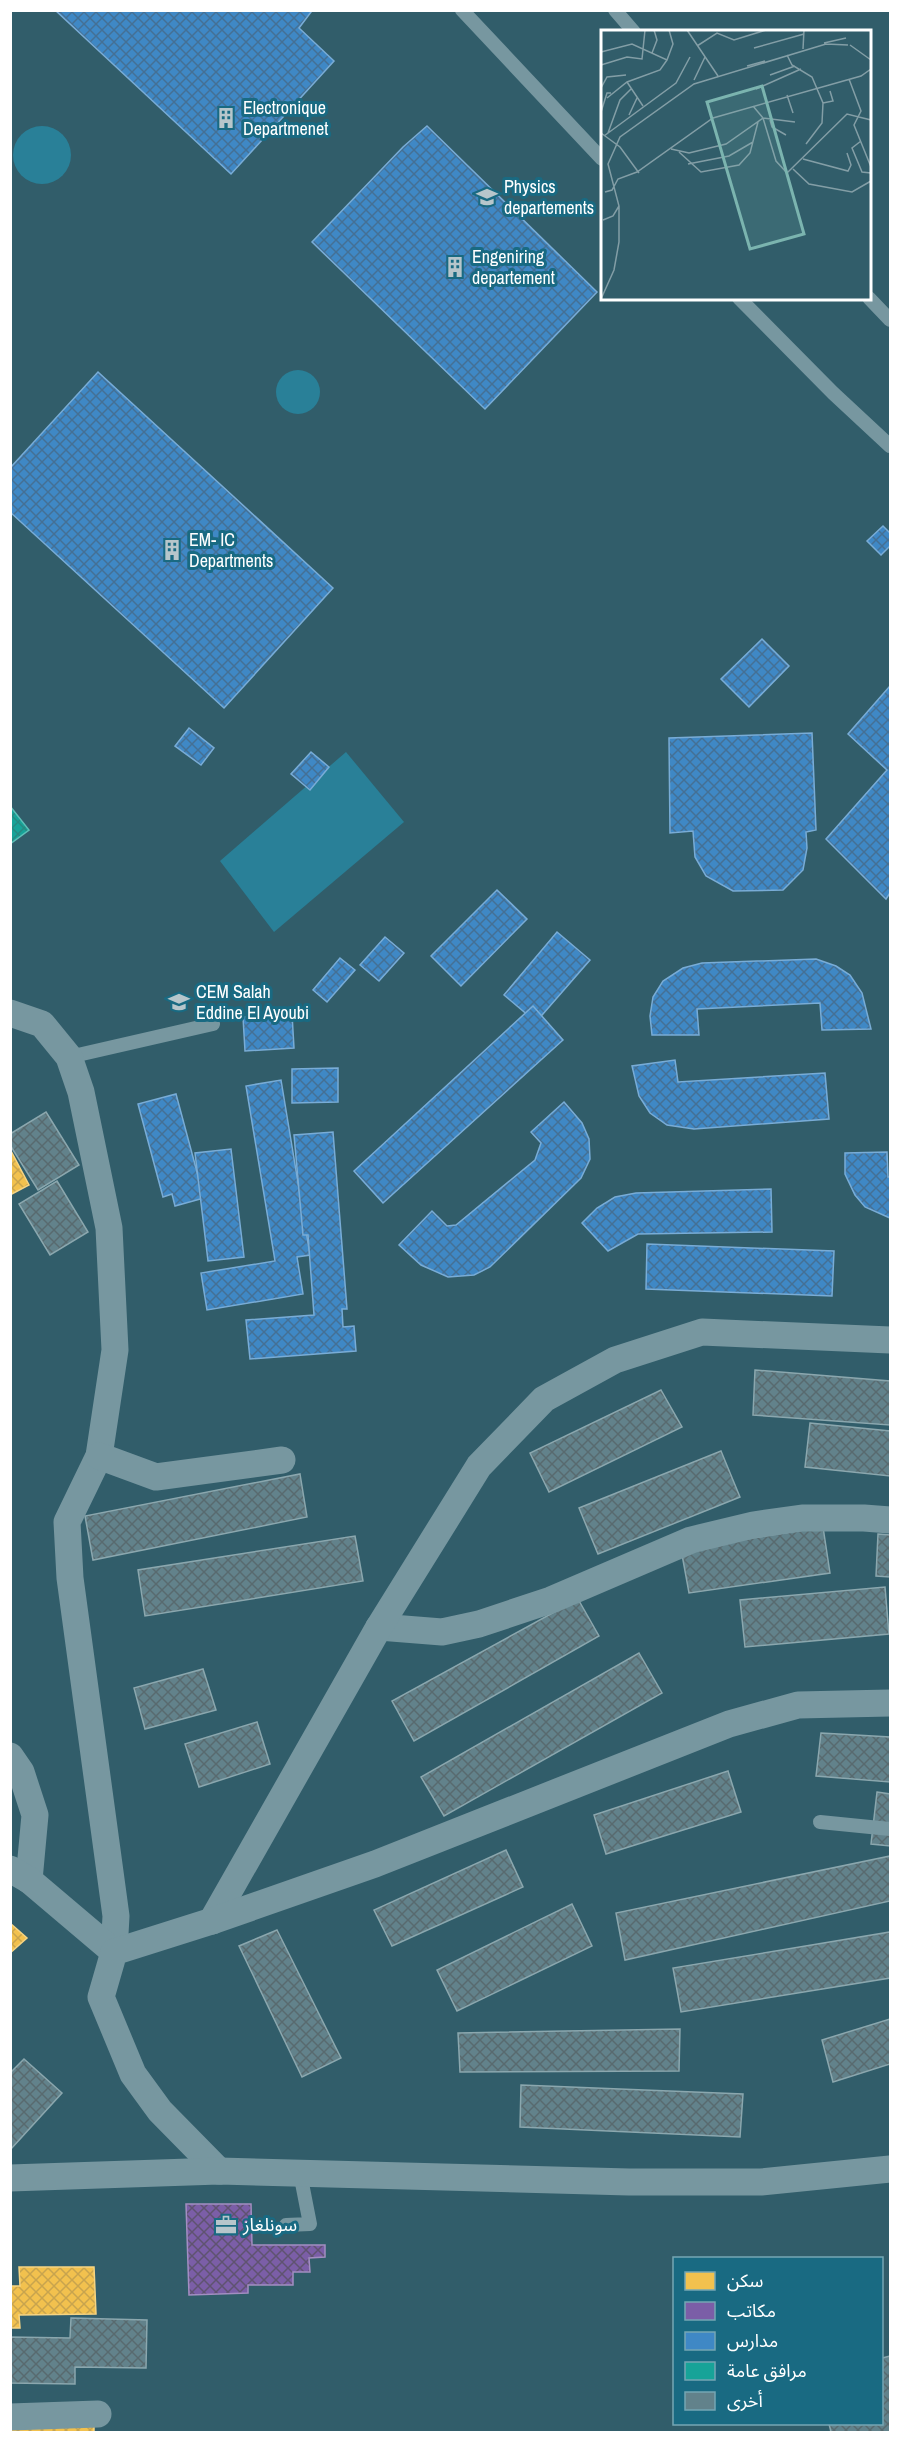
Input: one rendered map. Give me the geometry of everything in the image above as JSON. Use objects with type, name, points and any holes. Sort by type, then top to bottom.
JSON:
[{"type":"street","points":[[10,1012],[42,1024],[69,1057],[81,1092],[109,1228],[115,1350],[99,1456],[67,1522],[70,1578],[116,1916],[114,1952],[101,1997],[132,2074],[160,2111],[219,2171]]},
{"type":"street","points":[[212,1921],[379,1627],[479,1466],[544,1399],[615,1360],[702,1332],[891,1340]]},
{"type":"street","points":[[99,1456],[156,1477],[282,1460]]},
{"type":"street","points":[[379,1627],[442,1632],[479,1624],[551,1600],[691,1540],[753,1525],[802,1518],[891,1520]]},
{"type":"street","points":[[114,1952],[212,1921],[375,1864],[729,1724],[798,1705],[891,1703]]},
{"type":"street","points":[[10,1756],[21,1772],[35,1815],[20,1874],[114,1952]]},
{"type":"street","points":[[10,2178],[219,2171],[629,2182],[750,2182],[891,2169]]},
{"type":"street","points":[[10,2416],[98,2414]]},
{"type":"lane","points":[[615,10],[632,30]]},
{"type":"lane","points":[[470,13],[601,157]]},
{"type":"lane","points":[[742,300],[833,393],[891,446]]},
{"type":"lane","points":[[871,300],[891,320]]},
{"type":"lane","points":[[69,1057],[213,1024]]},
{"type":"lane","points":[[820,1822],[891,1829]]},
{"type":"lane","points":[[286,2225],[310,2224],[300,2173]]},
{"type":"shaded area","points":[[42,126],[58,131],[66,139],[71,155],[66,171],[58,179],[42,184],[26,179],[18,171],[13,155],[18,139],[26,131]]},
{"type":"shaded area","points":[[298,370],[314,376],[320,392],[314,408],[298,414],[282,408],[276,392],[282,376]]},
{"type":"shaded area","points":[[346,752],[404,822],[274,932],[220,861]]},
{"type":"building: سكن","points":[[10,1149],[29,1185],[10,1195]]},
{"type":"building: سكن","points":[[10,1923],[27,1938],[10,1953]]},
{"type":"building: سكن","points":[[19,2267],[94,2267],[96,2314],[19,2315],[20,2328],[10,2328],[10,2286],[20,2286]]},
{"type":"building: سكن","points":[[94,2421],[94,2432],[10,2432],[10,2422]]},
{"type":"building: مكاتب","points":[[186,2204],[251,2204],[252,2245],[325,2245],[325,2257],[309,2258],[310,2272],[293,2272],[293,2285],[248,2285],[248,2293],[189,2295]]},
{"type":"building: مدارس","name":"Electronique Departmenet","points":[[55,10],[309,10],[311,12],[299,28],[334,61],[231,174]]},
{"type":"building: مدارس","name":"Engeniring departement","points":[[427,126],[597,292],[485,409],[312,242],[403,147]]},
{"type":"building: مدارس","name":"EM- IC Departments","points":[[98,372],[333,588],[224,708],[10,512],[10,468]]},
{"type":"building: مدارس","points":[[883,526],[890,533],[890,546],[881,555],[867,541]]},
{"type":"building: مدارس","points":[[762,639],[789,666],[749,707],[721,679]]},
{"type":"building: مدارس","points":[[890,686],[890,893],[886,899],[826,839],[887,770],[848,734]]},
{"type":"building: مدارس","points":[[189,728],[214,748],[201,765],[175,746]]},
{"type":"building: مدارس","points":[[812,733],[816,830],[806,832],[807,848],[803,870],[783,890],[733,891],[706,876],[695,857],[693,831],[670,833],[669,738]]},
{"type":"building: مدارس","points":[[311,752],[329,767],[310,790],[291,774]]},
{"type":"building: مدارس","points":[[497,890],[527,919],[461,986],[431,956]]},
{"type":"building: مدارس","points":[[557,932],[590,960],[536,1022],[504,995]]},
{"type":"building: مدارس","points":[[385,937],[404,953],[379,981],[360,965]]},
{"type":"building: مدارس","points":[[340,958],[355,970],[327,1002],[313,990]]},
{"type":"building: مدارس","points":[[816,959],[836,966],[850,975],[862,993],[871,1029],[822,1030],[820,1003],[697,1009],[699,1035],[652,1035],[650,1016],[653,997],[663,981],[683,968],[702,963]]},
{"type":"building: مدارس","points":[[533,1006],[563,1040],[383,1203],[354,1171]]},
{"type":"building: مدارس","points":[[292,1014],[294,1048],[245,1051],[243,1017]]},
{"type":"building: مدارس","points":[[675,1060],[678,1082],[825,1073],[829,1119],[694,1129],[667,1125],[650,1113],[639,1096],[632,1066]]},
{"type":"building: مدارس","points":[[338,1068],[338,1102],[292,1103],[292,1069]]},
{"type":"building: مدارس","points":[[281,1080],[310,1255],[297,1257],[303,1294],[207,1310],[201,1273],[275,1261],[246,1086]]},
{"type":"building: مدارس","points":[[176,1094],[204,1198],[175,1206],[172,1194],[163,1197],[138,1104]]},
{"type":"building: مدارس","points":[[564,1102],[582,1123],[589,1139],[590,1159],[581,1178],[490,1267],[474,1275],[448,1277],[421,1265],[399,1245],[432,1211],[447,1226],[456,1225],[535,1160],[541,1143],[531,1132]]},
{"type":"building: مدارس","points":[[333,1132],[347,1309],[342,1309],[343,1327],[354,1326],[356,1351],[250,1359],[246,1320],[314,1315],[308,1235],[303,1235],[294,1135]]},
{"type":"building: مدارس","points":[[231,1149],[244,1257],[208,1261],[195,1153]]},
{"type":"building: مدارس","points":[[887,1152],[888,1177],[890,1177],[890,1218],[865,1207],[855,1195],[845,1174],[845,1153]]},
{"type":"building: مدارس","points":[[771,1189],[772,1232],[638,1234],[608,1251],[582,1223],[597,1208],[615,1197],[636,1193]]},
{"type":"building: مدارس","points":[[647,1244],[834,1251],[832,1296],[646,1289]]},
{"type":"building: مرافق عامة","points":[[10,806],[29,830],[10,844]]},
{"type":"building: أخرى","points":[[46,1112],[79,1165],[38,1190],[10,1145],[10,1134]]},
{"type":"building: أخرى","points":[[57,1181],[88,1232],[50,1255],[19,1204]]},
{"type":"building: أخرى","points":[[755,1370],[890,1381],[890,1425],[753,1415]]},
{"type":"building: أخرى","points":[[661,1390],[682,1427],[549,1492],[530,1453]]},
{"type":"building: أخرى","points":[[810,1423],[890,1431],[890,1476],[805,1467]]},
{"type":"building: أخرى","points":[[721,1451],[740,1497],[598,1554],[579,1508]]},
{"type":"building: أخرى","points":[[300,1474],[307,1517],[93,1560],[85,1516]]},
{"type":"building: أخرى","points":[[823,1527],[830,1573],[689,1593],[681,1549]]},
{"type":"building: أخرى","points":[[878,1534],[890,1535],[890,1577],[876,1576]]},
{"type":"building: أخرى","points":[[355,1536],[363,1581],[145,1616],[138,1570]]},
{"type":"building: أخرى","points":[[885,1587],[889,1634],[745,1647],[740,1600]]},
{"type":"building: أخرى","points":[[578,1599],[599,1636],[414,1741],[392,1701]]},
{"type":"building: أخرى","points":[[639,1653],[662,1693],[444,1816],[421,1777]]},
{"type":"building: أخرى","points":[[203,1669],[216,1710],[145,1729],[134,1688]]},
{"type":"building: أخرى","points":[[257,1722],[270,1764],[199,1787],[185,1744]]},
{"type":"building: أخرى","points":[[821,1733],[890,1737],[890,1782],[816,1776]]},
{"type":"building: أخرى","points":[[728,1771],[741,1812],[606,1854],[594,1815]]},
{"type":"building: أخرى","points":[[877,1792],[890,1794],[890,1846],[871,1844]]},
{"type":"building: أخرى","points":[[506,1850],[523,1887],[392,1946],[374,1910]]},
{"type":"building: أخرى","points":[[890,1856],[890,1901],[625,1960],[616,1913]]},
{"type":"building: أخرى","points":[[572,1904],[592,1946],[457,2011],[437,1970]]},
{"type":"building: أخرى","points":[[277,1930],[341,2058],[302,2077],[239,1946]]},
{"type":"building: أخرى","points":[[890,1932],[890,1978],[681,2012],[673,1968]]},
{"type":"building: أخرى","points":[[890,2019],[890,2064],[833,2082],[822,2040]]},
{"type":"building: أخرى","points":[[680,2029],[679,2071],[460,2072],[458,2033]]},
{"type":"building: أخرى","points":[[24,2059],[62,2093],[10,2150],[10,2073]]},
{"type":"building: أخرى","points":[[521,2085],[743,2094],[740,2137],[520,2127]]},
{"type":"building: أخرى","points":[[71,2318],[147,2320],[146,2368],[75,2367],[75,2384],[10,2383],[10,2337],[70,2338]]},
{"type":"building: أخرى","points":[[890,2356],[890,2432],[831,2432],[829,2425],[883,2425],[883,2358]]},
{"type":"place","name":"Electronique Departmenet","points":[[226,118]]},
{"type":"place","name":"Physics departements","points":[[487,197]]},
{"type":"place","name":"Engeniring departement","points":[[455,267]]},
{"type":"place","name":"EM- IC Departments","points":[[172,550]]},
{"type":"place","name":"CEM Salah Eddine El Ayoubi","points":[[179,1002]]},
{"type":"place","name":"سونلغاز","points":[[226,2225]]}]
